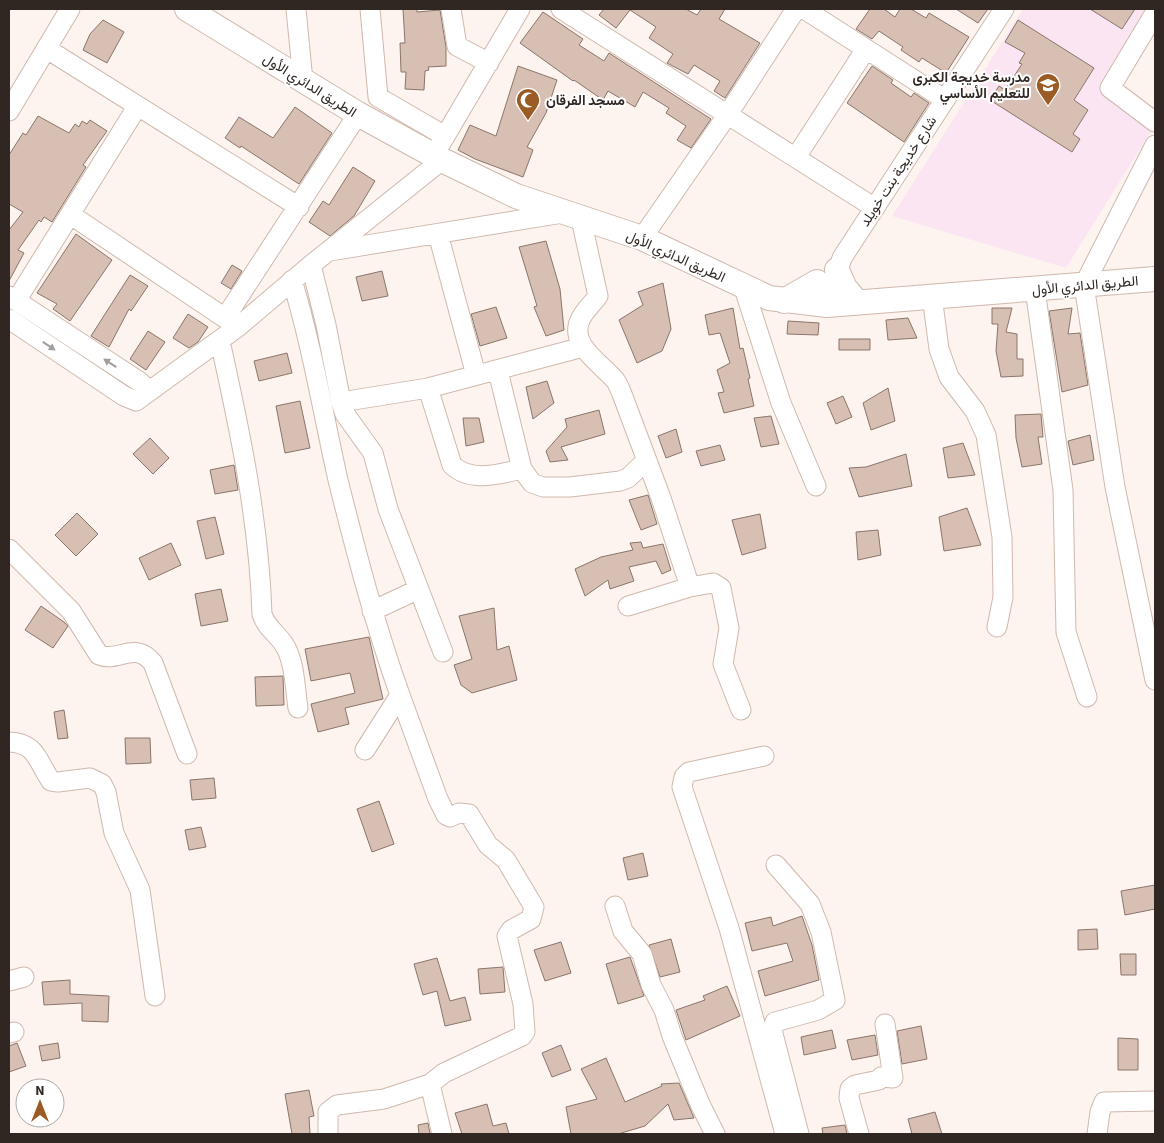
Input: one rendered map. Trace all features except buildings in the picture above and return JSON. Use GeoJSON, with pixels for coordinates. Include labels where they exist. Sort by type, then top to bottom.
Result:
{"type":"FeatureCollection","features":[{"type":"Feature","properties":{"kind":"main road","name":"الطريق الدائري الأول"},"geometry":{"type":"LineString","coordinates":[[187,9],[358,114],[441,150],[516,196],[642,238],[765,296],[784,301],[827,284],[856,301],[1035,290],[1155,279]]}},
{"type":"Feature","properties":{"kind":"main road"},"geometry":{"type":"LineString","coordinates":[[827,284],[845,288],[856,301]]}},
{"type":"Feature","properties":{"kind":"street"},"geometry":{"type":"LineString","coordinates":[[9,111],[68,14],[85,9]]}},
{"type":"Feature","properties":{"kind":"street"},"geometry":{"type":"LineString","coordinates":[[296,9],[303,80]]}},
{"type":"Feature","properties":{"kind":"street"},"geometry":{"type":"LineString","coordinates":[[370,9],[376,93],[378,97],[441,150]]}},
{"type":"Feature","properties":{"kind":"street"},"geometry":{"type":"LineString","coordinates":[[451,9],[457,46],[489,63]]}},
{"type":"Feature","properties":{"kind":"street"},"geometry":{"type":"LineString","coordinates":[[232,322],[311,265],[441,150],[520,9]]}},
{"type":"Feature","properties":{"kind":"street"},"geometry":{"type":"LineString","coordinates":[[561,9],[875,208]]}},
{"type":"Feature","properties":{"kind":"street"},"geometry":{"type":"LineString","coordinates":[[642,238],[728,114],[796,9]]}},
{"type":"Feature","properties":{"kind":"street"},"geometry":{"type":"LineString","coordinates":[[804,9],[944,99]]}},
{"type":"Feature","properties":{"kind":"street","name":"شارع خديجة بنت خويلد"},"geometry":{"type":"LineString","coordinates":[[827,284],[944,99],[1004,9]]}},
{"type":"Feature","properties":{"kind":"street"},"geometry":{"type":"LineString","coordinates":[[1155,13],[1110,88],[1155,122]]}},
{"type":"Feature","properties":{"kind":"street"},"geometry":{"type":"LineString","coordinates":[[47,49],[299,207]]}},
{"type":"Feature","properties":{"kind":"street"},"geometry":{"type":"LineString","coordinates":[[796,158],[866,49]]}},
{"type":"Feature","properties":{"kind":"street"},"geometry":{"type":"LineString","coordinates":[[137,107],[71,215],[12,299],[140,382],[149,391]]}},
{"type":"Feature","properties":{"kind":"street"},"geometry":{"type":"LineString","coordinates":[[9,319],[131,400],[140,399],[220,341],[299,207],[358,114]]}},
{"type":"Feature","properties":{"kind":"street"},"geometry":{"type":"LineString","coordinates":[[1155,145],[1084,285],[1115,487],[1155,680]]}},
{"type":"Feature","properties":{"kind":"street"},"geometry":{"type":"LineString","coordinates":[[71,215],[232,322]]}},
{"type":"Feature","properties":{"kind":"street"},"geometry":{"type":"LineString","coordinates":[[328,251],[572,216],[598,296],[581,318],[577,329],[583,347],[615,380],[622,394],[647,460],[690,587]]}},
{"type":"Feature","properties":{"kind":"street"},"geometry":{"type":"LineString","coordinates":[[438,234],[476,375]]}},
{"type":"Feature","properties":{"kind":"street"},"geometry":{"type":"LineString","coordinates":[[311,265],[345,414],[373,454],[388,509],[443,652]]}},
{"type":"Feature","properties":{"kind":"street"},"geometry":{"type":"LineString","coordinates":[[292,280],[303,314],[338,480],[372,611],[400,695],[446,815],[450,817],[460,813],[469,814],[488,845],[506,860],[534,907],[531,919],[511,930],[507,936],[523,1004],[525,1032],[522,1036],[444,1073],[430,1084],[384,1099],[337,1105],[328,1112],[328,1134]]}},
{"type":"Feature","properties":{"kind":"street"},"geometry":{"type":"LineString","coordinates":[[744,285],[780,403],[816,486]]}},
{"type":"Feature","properties":{"kind":"street"},"geometry":{"type":"LineString","coordinates":[[1035,290],[1063,490],[1066,632],[1087,697]]}},
{"type":"Feature","properties":{"kind":"street"},"geometry":{"type":"LineString","coordinates":[[932,296],[940,349],[949,377],[975,411],[986,435],[1002,537],[1003,597],[997,627]]}},
{"type":"Feature","properties":{"kind":"street"},"geometry":{"type":"LineString","coordinates":[[220,341],[236,411],[257,533],[262,614],[264,622],[282,640],[290,656],[298,708]]}},
{"type":"Feature","properties":{"kind":"street"},"geometry":{"type":"LineString","coordinates":[[342,402],[428,388],[583,347]]}},
{"type":"Feature","properties":{"kind":"street"},"geometry":{"type":"LineString","coordinates":[[498,371],[522,468],[532,483],[542,487],[620,481],[628,478],[647,460]]}},
{"type":"Feature","properties":{"kind":"street"},"geometry":{"type":"LineString","coordinates":[[428,388],[452,465],[456,469],[477,476],[492,476],[522,468]]}},
{"type":"Feature","properties":{"kind":"street"},"geometry":{"type":"LineString","coordinates":[[9,549],[71,611],[99,654],[108,656],[137,652],[148,657],[153,663],[187,754]]}},
{"type":"Feature","properties":{"kind":"street"},"geometry":{"type":"LineString","coordinates":[[628,606],[690,587],[713,583],[721,588],[729,628],[723,664],[741,710]]}},
{"type":"Feature","properties":{"kind":"street"},"geometry":{"type":"LineString","coordinates":[[372,611],[419,589]]}},
{"type":"Feature","properties":{"kind":"street"},"geometry":{"type":"LineString","coordinates":[[366,750],[400,695]]}},
{"type":"Feature","properties":{"kind":"street"},"geometry":{"type":"LineString","coordinates":[[9,742],[28,746],[34,750],[51,781],[58,782],[90,778],[102,784],[106,792],[114,833],[140,890],[155,996]]}},
{"type":"Feature","properties":{"kind":"street"},"geometry":{"type":"LineString","coordinates":[[764,756],[689,772],[684,778],[682,787],[729,928],[785,1134]]}},
{"type":"Feature","properties":{"kind":"street"},"geometry":{"type":"LineString","coordinates":[[776,865],[810,904],[821,932],[835,1000],[818,1010],[776,1022],[772,1030],[799,1134]]}},
{"type":"Feature","properties":{"kind":"street"},"geometry":{"type":"LineString","coordinates":[[615,906],[623,931],[642,954],[651,985],[664,1010],[672,1036],[700,1104],[715,1134]]}},
{"type":"Feature","properties":{"kind":"street"},"geometry":{"type":"LineString","coordinates":[[859,1134],[849,1098],[850,1088],[855,1085],[879,1080],[882,1077],[893,1078],[885,1024]]}},
{"type":"Feature","properties":{"kind":"street"},"geometry":{"type":"LineString","coordinates":[[430,1084],[442,1134]]}},
{"type":"Feature","properties":{"kind":"street"},"geometry":{"type":"LineString","coordinates":[[1097,1134],[1100,1112],[1104,1102],[1155,1101]]}},
{"type":"Feature","properties":{"kind":"shaded area"},"geometry":{"type":"Polygon","coordinates":[[[1023,9],[1152,9],[1105,89],[1155,125],[1066,268],[892,216],[1023,9]]]}},
{"type":"Feature","properties":{"kind":"place","name":"مدرسة خديجة الكبرى للتعليم الأساسي"},"geometry":{"type":"Point","coordinates":[1048,106]}},
{"type":"Feature","properties":{"kind":"place","name":"مسجد الفرقان"},"geometry":{"type":"Point","coordinates":[528,121]}}]}
